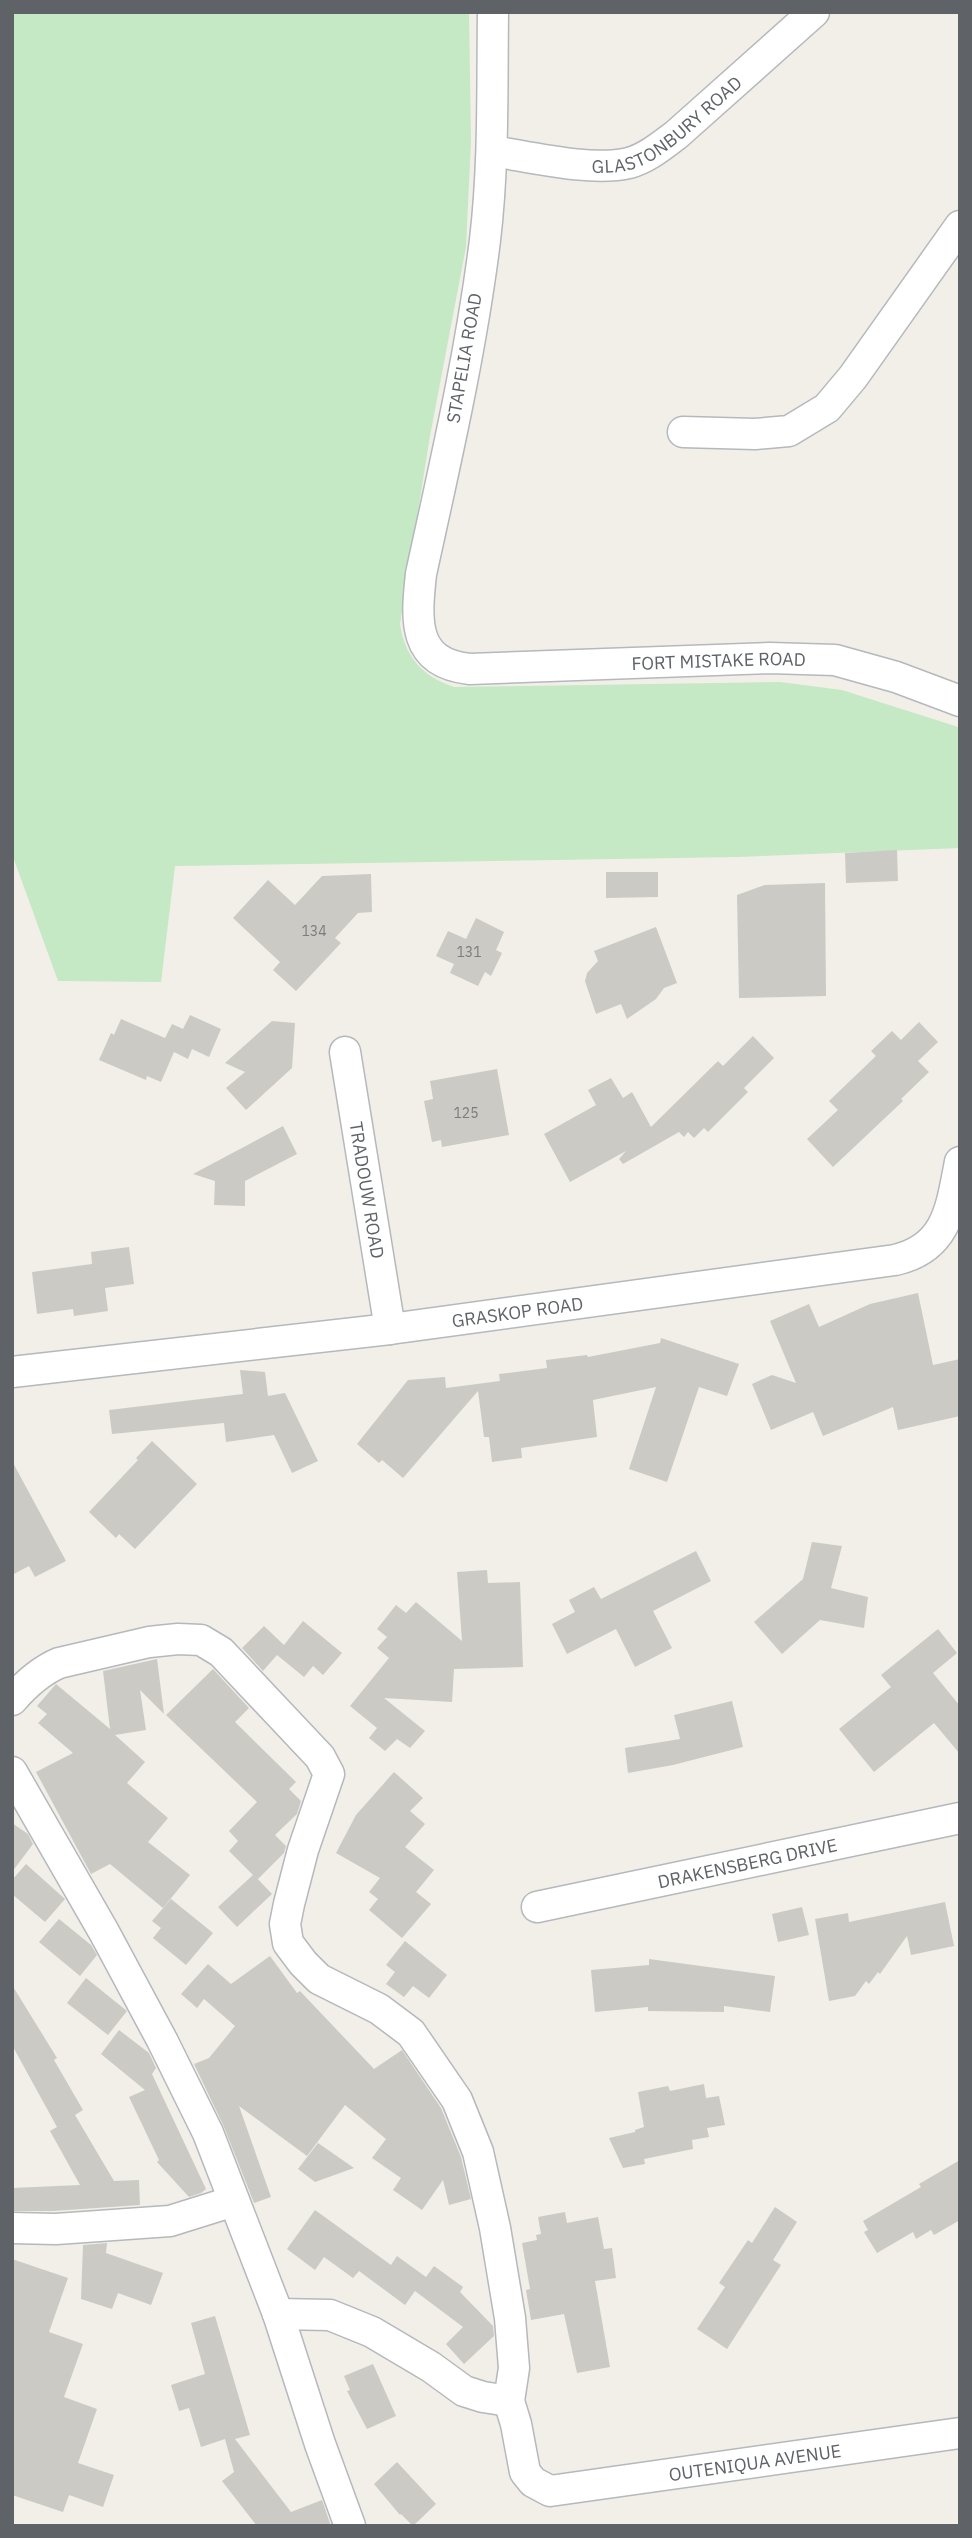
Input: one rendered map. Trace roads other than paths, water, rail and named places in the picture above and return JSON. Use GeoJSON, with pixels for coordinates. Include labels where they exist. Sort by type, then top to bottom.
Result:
{"type":"FeatureCollection","features":[{"type":"Feature","properties":{"kind":"street","name":"STAPELIA ROAD"},"geometry":{"type":"LineString","coordinates":[[470,669],[451,667],[437,659],[425,645],[418,630],[417,608],[421,574],[468,343],[485,240],[492,151],[493,12]]}},
{"type":"Feature","properties":{"kind":"street","name":"GLASTONBURY ROAD"},"geometry":{"type":"LineString","coordinates":[[492,151],[601,167],[630,163],[655,151],[676,135],[814,12]]}},
{"type":"Feature","properties":{"kind":"street"},"geometry":{"type":"LineString","coordinates":[[683,432],[755,434],[789,431],[827,408],[853,377],[960,226]]}},
{"type":"Feature","properties":{"kind":"street","name":"FORT MISTAKE ROAD"},"geometry":{"type":"LineString","coordinates":[[470,669],[770,658],[835,660],[896,677],[960,701]]}},
{"type":"Feature","properties":{"kind":"street","name":"TRADOUW ROAD"},"geometry":{"type":"LineString","coordinates":[[345,1052],[390,1329]]}},
{"type":"Feature","properties":{"kind":"street","name":"GRASKOP ROAD"},"geometry":{"type":"LineString","coordinates":[[12,1372],[390,1329],[906,1258],[936,1238],[947,1220],[960,1162]]}},
{"type":"Feature","properties":{"kind":"street"},"geometry":{"type":"LineString","coordinates":[[12,1700],[26,1684],[60,1663],[149,1642],[201,1640],[221,1652],[320,1757],[329,1774],[303,1850],[289,1904],[285,1924],[288,1943],[319,1979],[379,2009],[411,2033],[457,2100],[478,2152],[495,2228],[512,2343],[514,2368],[509,2400],[483,2397],[464,2391],[431,2367],[372,2332],[330,2315],[278,2314]]}},
{"type":"Feature","properties":{"kind":"street"},"geometry":{"type":"LineString","coordinates":[[12,1772],[162,2040],[208,2133],[278,2314],[350,2526]]}},
{"type":"Feature","properties":{"kind":"street","name":"DRAKENSBERG DRIVE"},"geometry":{"type":"LineString","coordinates":[[537,1907],[960,1818]]}},
{"type":"Feature","properties":{"kind":"street"},"geometry":{"type":"LineString","coordinates":[[12,2228],[56,2229],[170,2221],[234,2201]]}},
{"type":"Feature","properties":{"kind":"street","name":"OUTENIQUA AVENUE"},"geometry":{"type":"LineString","coordinates":[[509,2400],[525,2472],[533,2482],[551,2491],[960,2433]]}}]}
